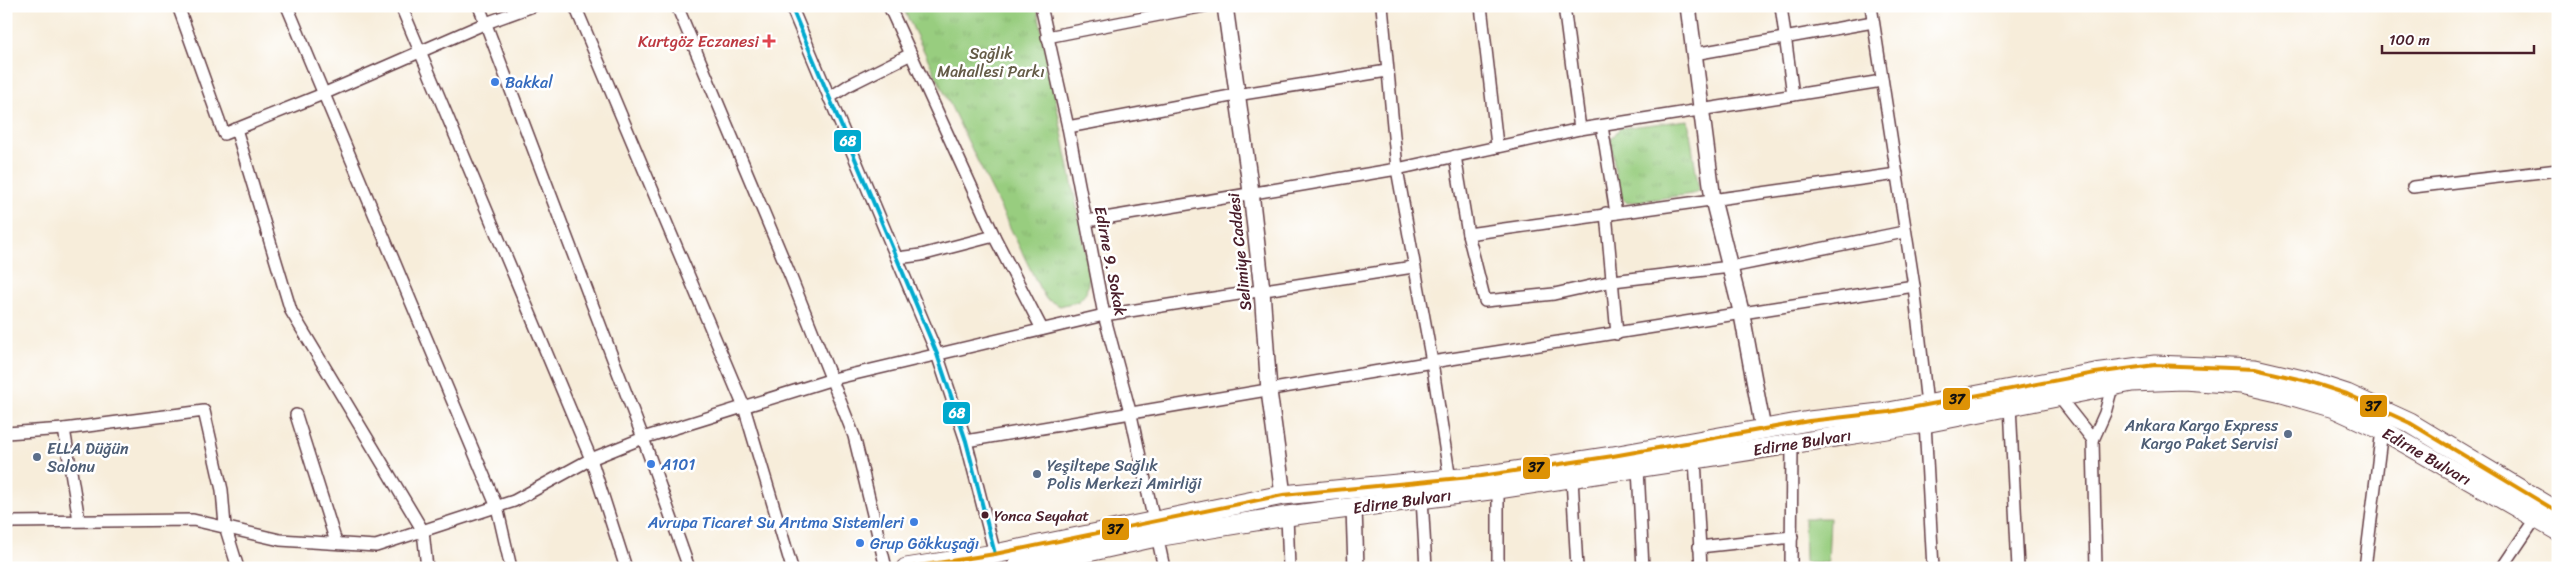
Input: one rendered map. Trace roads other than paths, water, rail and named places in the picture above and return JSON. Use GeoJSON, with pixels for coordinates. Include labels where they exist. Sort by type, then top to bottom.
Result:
{"type":"FeatureCollection","features":[{"type":"Feature","properties":{"kind":"highway","name":"Edirne Bulvarı"},"geometry":{"type":"LineString","coordinates":[[906,568],[1154,529],[1354,508],[1695,460],[1792,444],[2095,373],[2155,365],[2255,369],[2307,381],[2380,408],[2410,423],[2558,512]]}},
{"type":"Feature","properties":{"kind":"highway","name":"Edirne Bulvarı"},"geometry":{"type":"LineString","coordinates":[[1016,568],[1283,495],[1450,480],[1613,456],[1763,429],[2010,405],[2132,382],[2183,380],[2241,384],[2282,393],[2334,408],[2382,430],[2558,532]]}},
{"type":"Feature","properties":{"kind":"street"},"geometry":{"type":"LineString","coordinates":[[178,6],[224,134],[323,94],[420,50],[533,6]]}},
{"type":"Feature","properties":{"kind":"street"},"geometry":{"type":"LineString","coordinates":[[288,6],[323,94],[497,507],[511,568]]}},
{"type":"Feature","properties":{"kind":"street"},"geometry":{"type":"LineString","coordinates":[[401,6],[591,459],[626,568]]}},
{"type":"Feature","properties":{"kind":"street"},"geometry":{"type":"LineString","coordinates":[[479,6],[643,438],[689,568]]}},
{"type":"Feature","properties":{"kind":"street"},"geometry":{"type":"LineString","coordinates":[[575,6],[744,407],[792,568]]}},
{"type":"Feature","properties":{"kind":"street"},"geometry":{"type":"LineString","coordinates":[[676,6],[833,379],[854,436],[886,568]]}},
{"type":"Feature","properties":{"kind":"street"},"geometry":{"type":"LineString","coordinates":[[790,6],[937,354],[966,441],[995,554]]}},
{"type":"Feature","properties":{"kind":"street"},"geometry":{"type":"LineString","coordinates":[[889,6],[994,236],[1042,329]]}},
{"type":"Feature","properties":{"kind":"street","name":"Edirne 9. Sokak"},"geometry":{"type":"LineString","coordinates":[[1041,6],[1087,221],[1104,315],[1131,415],[1154,529],[1163,555],[1164,568]]}},
{"type":"Feature","properties":{"kind":"street"},"geometry":{"type":"LineString","coordinates":[[1047,36],[1206,6]]}},
{"type":"Feature","properties":{"kind":"street","name":"Selimiye Caddesi"},"geometry":{"type":"LineString","coordinates":[[1225,6],[1236,96],[1251,192],[1262,290],[1269,391],[1283,495]]}},
{"type":"Feature","properties":{"kind":"street"},"geometry":{"type":"LineString","coordinates":[[1382,6],[1397,169],[1432,362],[1450,480]]}},
{"type":"Feature","properties":{"kind":"street"},"geometry":{"type":"LineString","coordinates":[[1481,6],[1497,145]]}},
{"type":"Feature","properties":{"kind":"street"},"geometry":{"type":"LineString","coordinates":[[1564,6],[1580,128]]}},
{"type":"Feature","properties":{"kind":"street"},"geometry":{"type":"LineString","coordinates":[[1688,6],[1714,200],[1742,315],[1763,429]]}},
{"type":"Feature","properties":{"kind":"street"},"geometry":{"type":"LineString","coordinates":[[1781,6],[1793,95]]}},
{"type":"Feature","properties":{"kind":"street"},"geometry":{"type":"LineString","coordinates":[[1871,6],[1904,232],[1914,286],[1926,414],[1933,568]]}},
{"type":"Feature","properties":{"kind":"street"},"geometry":{"type":"LineString","coordinates":[[1694,54],[1873,22]]}},
{"type":"Feature","properties":{"kind":"street"},"geometry":{"type":"LineString","coordinates":[[829,98],[849,85],[911,54]]}},
{"type":"Feature","properties":{"kind":"street"},"geometry":{"type":"LineString","coordinates":[[1068,128],[1236,96],[1387,71]]}},
{"type":"Feature","properties":{"kind":"street"},"geometry":{"type":"LineString","coordinates":[[1087,221],[1397,169],[1497,145],[1580,128],[1882,81]]}},
{"type":"Feature","properties":{"kind":"street"},"geometry":{"type":"LineString","coordinates":[[1602,126],[1611,213],[1617,334]]}},
{"type":"Feature","properties":{"kind":"street"},"geometry":{"type":"LineString","coordinates":[[236,129],[291,311],[423,531],[427,568]]}},
{"type":"Feature","properties":{"kind":"street"},"geometry":{"type":"LineString","coordinates":[[1455,156],[1468,234],[1486,301],[1554,294],[1613,281],[1730,267],[1904,232]]}},
{"type":"Feature","properties":{"kind":"street"},"geometry":{"type":"LineString","coordinates":[[2413,187],[2558,170]]}},
{"type":"Feature","properties":{"kind":"street"},"geometry":{"type":"LineString","coordinates":[[1468,234],[1897,174]]}},
{"type":"Feature","properties":{"kind":"street"},"geometry":{"type":"LineString","coordinates":[[897,258],[922,255],[994,236]]}},
{"type":"Feature","properties":{"kind":"street"},"geometry":{"type":"LineString","coordinates":[[6,526],[11,522],[193,520],[280,540],[376,546],[514,501],[591,459],[643,438],[833,379],[1104,315],[1414,267]]}},
{"type":"Feature","properties":{"kind":"street"},"geometry":{"type":"LineString","coordinates":[[966,441],[1131,415],[1432,362],[1742,315],[1914,286]]}},
{"type":"Feature","properties":{"kind":"street"},"geometry":{"type":"LineString","coordinates":[[2096,568],[2093,440],[2106,413],[2112,387]]}},
{"type":"Feature","properties":{"kind":"street"},"geometry":{"type":"LineString","coordinates":[[2059,397],[2093,440]]}},
{"type":"Feature","properties":{"kind":"street"},"geometry":{"type":"LineString","coordinates":[[2010,405],[2018,568]]}},
{"type":"Feature","properties":{"kind":"street"},"geometry":{"type":"LineString","coordinates":[[6,433],[64,429],[204,411],[222,490],[225,526],[238,568]]}},
{"type":"Feature","properties":{"kind":"street"},"geometry":{"type":"LineString","coordinates":[[296,414],[336,542]]}},
{"type":"Feature","properties":{"kind":"street"},"geometry":{"type":"LineString","coordinates":[[64,429],[79,520]]}},
{"type":"Feature","properties":{"kind":"street"},"geometry":{"type":"LineString","coordinates":[[2365,568],[2382,430]]}},
{"type":"Feature","properties":{"kind":"street"},"geometry":{"type":"LineString","coordinates":[[1792,444],[1792,568]]}},
{"type":"Feature","properties":{"kind":"street"},"geometry":{"type":"LineString","coordinates":[[1695,460],[1701,568]]}},
{"type":"Feature","properties":{"kind":"street"},"geometry":{"type":"LineString","coordinates":[[1638,468],[1643,568]]}},
{"type":"Feature","properties":{"kind":"street"},"geometry":{"type":"LineString","coordinates":[[1572,478],[1577,568]]}},
{"type":"Feature","properties":{"kind":"street"},"geometry":{"type":"LineString","coordinates":[[1498,489],[1498,568]]}},
{"type":"Feature","properties":{"kind":"street"},"geometry":{"type":"LineString","coordinates":[[1422,498],[1426,568]]}},
{"type":"Feature","properties":{"kind":"street"},"geometry":{"type":"LineString","coordinates":[[1354,508],[1356,568]]}},
{"type":"Feature","properties":{"kind":"street"},"geometry":{"type":"LineString","coordinates":[[1286,516],[1290,568]]}},
{"type":"Feature","properties":{"kind":"street"},"geometry":{"type":"LineString","coordinates":[[2502,568],[2535,519]]}},
{"type":"Feature","properties":{"kind":"street"},"geometry":{"type":"LineString","coordinates":[[1699,547],[1792,537]]}},
{"type":"Feature","properties":{"kind":"place","name":"Kurtgöz Eczanesi"},"geometry":{"type":"Point","coordinates":[769,41]}},
{"type":"Feature","properties":{"kind":"place","name":"Bakkal"},"geometry":{"type":"Point","coordinates":[495,82]}},
{"type":"Feature","properties":{"kind":"place","name":"Ankara Kargo Express Kargo Paket Servisi"},"geometry":{"type":"Point","coordinates":[2288,434]}},
{"type":"Feature","properties":{"kind":"place","name":"ELLA Düğün Salonu"},"geometry":{"type":"Point","coordinates":[37,457]}},
{"type":"Feature","properties":{"kind":"place","name":"A101"},"geometry":{"type":"Point","coordinates":[651,464]}},
{"type":"Feature","properties":{"kind":"place","name":"Yeşiltepe Sağlık Polis Merkezi Amirliği"},"geometry":{"type":"Point","coordinates":[1037,474]}},
{"type":"Feature","properties":{"kind":"place","name":"Yonca Seyahat"},"geometry":{"type":"Point","coordinates":[985,515]}},
{"type":"Feature","properties":{"kind":"place","name":"Avrupa Ticaret Su Arıtma Sistemleri"},"geometry":{"type":"Point","coordinates":[914,522]}},
{"type":"Feature","properties":{"kind":"place","name":"Grup Gökkuşağı"},"geometry":{"type":"Point","coordinates":[860,543]}},
{"type":"Feature","properties":{"kind":"park label","name":"Sağlık Mahallesi Parkı"},"geometry":{"type":"Point","coordinates":[991,62]}}]}
